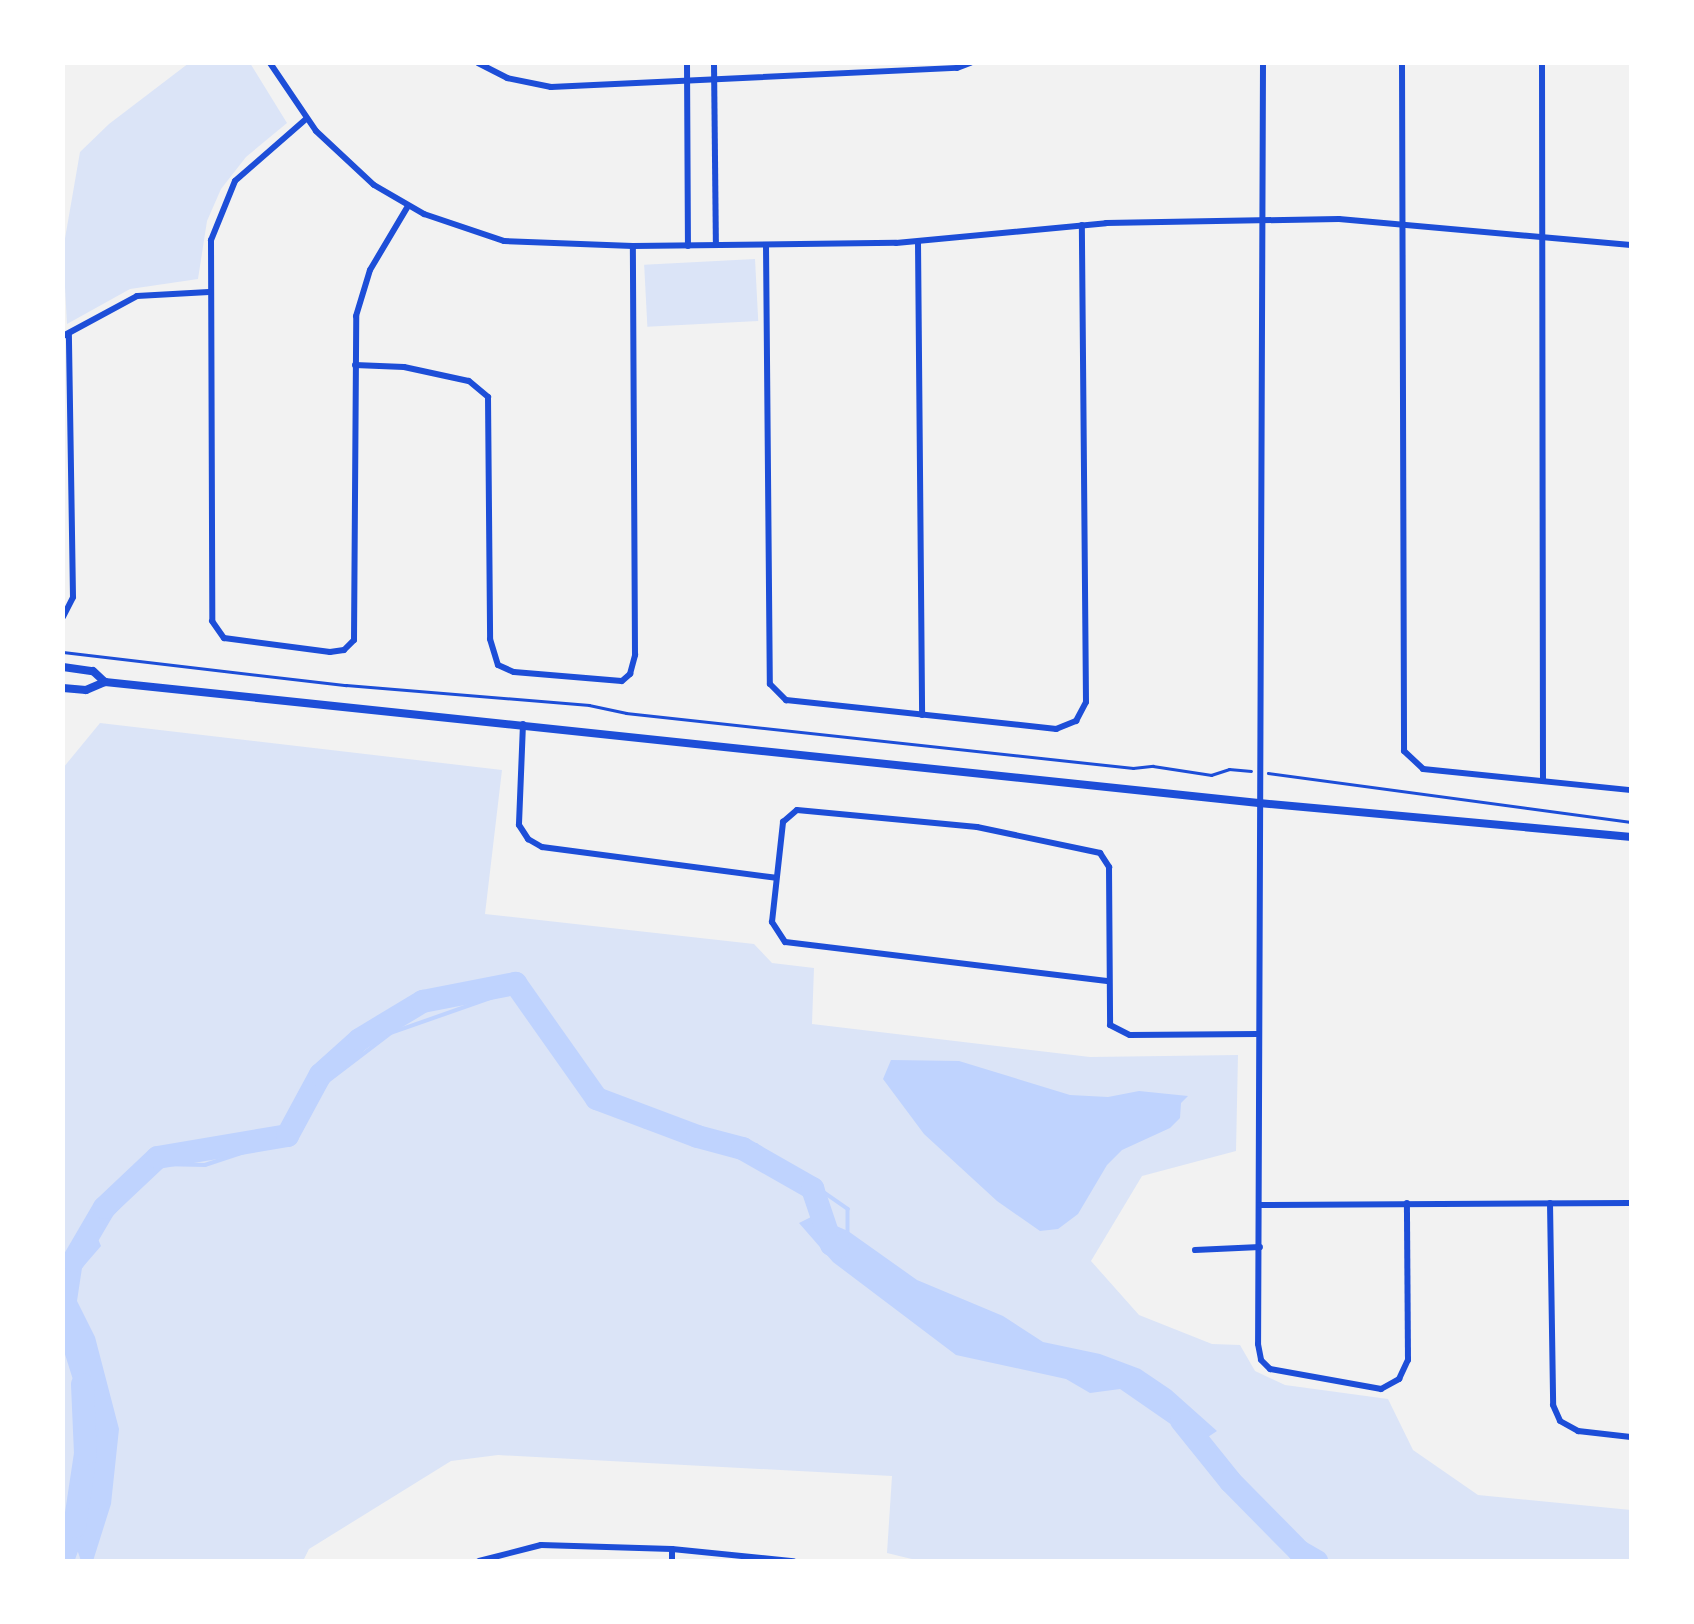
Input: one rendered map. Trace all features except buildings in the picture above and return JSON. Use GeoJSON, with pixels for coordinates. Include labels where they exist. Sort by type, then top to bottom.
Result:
{"type":"FeatureCollection","features":[{"type":"Feature","properties":{"kind":"main road"},"geometry":{"type":"LineString","coordinates":[[63,667],[93,671],[105,682]]}},
{"type":"Feature","properties":{"kind":"main road"},"geometry":{"type":"LineString","coordinates":[[63,688],[86,690],[105,682],[1259,803],[1631,837]]}},
{"type":"Feature","properties":{"kind":"street"},"geometry":{"type":"LineString","coordinates":[[270,63],[306,119],[352,168],[408,206],[504,241],[633,246],[918,242],[1082,225],[1262,220],[1401,223],[1631,245]]}},
{"type":"Feature","properties":{"kind":"street"},"geometry":{"type":"LineString","coordinates":[[478,63],[507,78],[551,87],[687,78],[957,68],[970,63]]}},
{"type":"Feature","properties":{"kind":"street"},"geometry":{"type":"LineString","coordinates":[[687,63],[688,246]]}},
{"type":"Feature","properties":{"kind":"street"},"geometry":{"type":"LineString","coordinates":[[714,63],[716,246]]}},
{"type":"Feature","properties":{"kind":"street"},"geometry":{"type":"LineString","coordinates":[[1263,63],[1257,1034],[1261,1360],[1270,1369],[1381,1389],[1399,1379],[1408,1360],[1407,1203]]}},
{"type":"Feature","properties":{"kind":"street"},"geometry":{"type":"LineString","coordinates":[[1402,63],[1403,746],[1411,762],[1423,769],[1631,790]]}},
{"type":"Feature","properties":{"kind":"street"},"geometry":{"type":"LineString","coordinates":[[1542,63],[1544,781]]}},
{"type":"Feature","properties":{"kind":"street"},"geometry":{"type":"LineString","coordinates":[[306,119],[254,160],[228,192],[211,240],[209,292],[212,621],[223,638],[331,652],[344,650],[354,640],[356,316],[362,290],[408,206]]}},
{"type":"Feature","properties":{"kind":"street"},"geometry":{"type":"LineString","coordinates":[[766,245],[768,678],[786,700],[1056,729],[1067,727],[1083,713],[1082,225]]}},
{"type":"Feature","properties":{"kind":"street"},"geometry":{"type":"LineString","coordinates":[[918,242],[922,715]]}},
{"type":"Feature","properties":{"kind":"street"},"geometry":{"type":"LineString","coordinates":[[355,365],[404,367],[469,381],[488,397],[490,639],[498,665],[514,672],[622,681],[630,674],[635,655],[633,246]]}},
{"type":"Feature","properties":{"kind":"street"},"geometry":{"type":"LineString","coordinates":[[63,617],[73,597],[72,479],[66,336],[137,296],[209,292]]}},
{"type":"Feature","properties":{"kind":"street"},"geometry":{"type":"LineString","coordinates":[[63,478],[72,479]]}},
{"type":"Feature","properties":{"kind":"street"},"geometry":{"type":"LineString","coordinates":[[523,724],[519,825],[528,839],[542,847],[776,878]]}},
{"type":"Feature","properties":{"kind":"street"},"geometry":{"type":"LineString","coordinates":[[1107,981],[792,946],[779,937],[772,922],[783,822],[797,810],[977,827],[1088,848],[1100,853],[1109,867],[1107,981],[1106,1018],[1122,1034],[1257,1034]]}},
{"type":"Feature","properties":{"kind":"street"},"geometry":{"type":"LineString","coordinates":[[1550,1203],[1553,1405],[1560,1421],[1578,1431],[1631,1437]]}},
{"type":"Feature","properties":{"kind":"street"},"geometry":{"type":"LineString","coordinates":[[1260,1205],[1631,1203]]}},
{"type":"Feature","properties":{"kind":"street"},"geometry":{"type":"LineString","coordinates":[[1195,1250],[1260,1247]]}},
{"type":"Feature","properties":{"kind":"street"},"geometry":{"type":"LineString","coordinates":[[479,1561],[541,1545],[672,1549],[793,1561]]}},
{"type":"Feature","properties":{"kind":"street"},"geometry":{"type":"LineString","coordinates":[[671,1561],[672,1549]]}},
{"type":"Feature","properties":{"kind":"path"},"geometry":{"type":"LineString","coordinates":[[63,652],[346,685],[589,705],[626,713],[1133,768],[1153,766],[1211,775],[1231,769]]}},
{"type":"Feature","properties":{"kind":"path"},"geometry":{"type":"LineString","coordinates":[[1288,775],[1308,781],[1631,822]]}},
{"type":"Feature","properties":{"kind":"shaded area"},"geometry":{"type":"Polygon","coordinates":[[[189,63],[250,63],[287,123],[246,157],[221,189],[207,221],[198,279],[130,289],[67,324],[63,250],[80,152],[109,124],[189,63]]]}},
{"type":"Feature","properties":{"kind":"shaded area"},"geometry":{"type":"Polygon","coordinates":[[[755,259],[758,321],[647,327],[644,265],[755,259]]]}},
{"type":"Feature","properties":{"kind":"shaded area"},"geometry":{"type":"Polygon","coordinates":[[[100,723],[502,770],[485,914],[754,944],[772,963],[814,968],[812,1024],[1090,1057],[1238,1055],[1236,1151],[1142,1176],[1091,1261],[1139,1315],[1212,1344],[1240,1345],[1255,1371],[1285,1385],[1388,1399],[1413,1450],[1478,1495],[1631,1510],[1631,1561],[920,1561],[887,1553],[892,1476],[498,1455],[451,1461],[309,1549],[303,1561],[63,1561],[63,768],[100,723]]]}},
{"type":"Feature","properties":{"kind":"water"},"geometry":{"type":"Polygon","coordinates":[[[891,1060],[959,1061],[1070,1095],[1108,1097],[1139,1091],[1188,1096],[1181,1103],[1180,1118],[1170,1128],[1122,1150],[1107,1165],[1078,1214],[1058,1229],[1040,1231],[997,1201],[924,1134],[883,1079],[891,1060]]]}},
{"type":"Feature","properties":{"kind":"water"},"geometry":{"type":"Polygon","coordinates":[[[813,1216],[848,1231],[917,1280],[1003,1316],[1043,1342],[1100,1354],[1140,1369],[1171,1390],[1217,1431],[1190,1449],[1172,1425],[1120,1389],[1090,1393],[1066,1379],[956,1355],[833,1262],[799,1223],[813,1216]]]}},
{"type":"Feature","properties":{"kind":"water"},"geometry":{"type":"Polygon","coordinates":[[[95,1232],[101,1246],[82,1268],[77,1301],[95,1337],[119,1429],[111,1504],[93,1561],[81,1561],[75,1543],[90,1495],[92,1440],[63,1348],[63,1262],[83,1235],[95,1232]]]}},
{"type":"Feature","properties":{"kind":"waterway"},"geometry":{"type":"LineString","coordinates":[[73,1260],[104,1207],[157,1157],[287,1135],[320,1074],[359,1039],[422,1001],[515,983],[596,1098],[697,1136],[742,1148],[812,1188],[831,1244],[837,1247]]}},
{"type":"Feature","properties":{"kind":"waterway"},"geometry":{"type":"LineString","coordinates":[[95,1232],[159,1164],[205,1165],[254,1149],[298,1125],[328,1081],[391,1033],[510,991],[529,999],[551,1022],[575,1068],[609,1105],[644,1126],[701,1141],[756,1145],[848,1209],[848,1231]]}},
{"type":"Feature","properties":{"kind":"waterway"},"geometry":{"type":"LineString","coordinates":[[63,1557],[74,1526],[85,1453],[82,1384]]}},
{"type":"Feature","properties":{"kind":"waterway"},"geometry":{"type":"LineString","coordinates":[[1181,1420],[1230,1481],[1299,1551],[1316,1561]]}}]}
